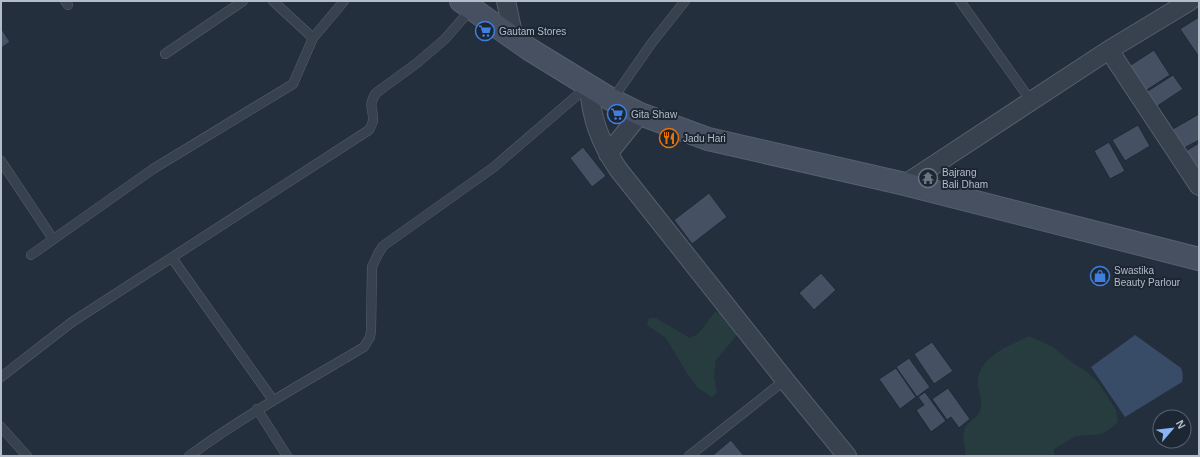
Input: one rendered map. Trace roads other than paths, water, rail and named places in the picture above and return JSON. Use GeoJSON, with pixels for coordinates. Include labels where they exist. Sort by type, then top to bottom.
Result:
{"type":"FeatureCollection","features":[{"type":"Feature","properties":{"kind":"main road"},"geometry":{"type":"LineString","coordinates":[[467,5],[529,49],[612,100],[640,114],[708,139],[905,184],[1199,260]]}},
{"type":"Feature","properties":{"kind":"street"},"geometry":{"type":"LineString","coordinates":[[506,1],[514,38]]}},
{"type":"Feature","properties":{"kind":"street"},"geometry":{"type":"LineString","coordinates":[[905,184],[1109,50],[1190,1]]}},
{"type":"Feature","properties":{"kind":"street"},"geometry":{"type":"LineString","coordinates":[[1109,50],[1199,186]]}},
{"type":"Feature","properties":{"kind":"street"},"geometry":{"type":"LineString","coordinates":[[589,86],[590,101],[597,131],[608,154],[618,169],[847,456]]}},
{"type":"Feature","properties":{"kind":"street"},"geometry":{"type":"LineString","coordinates":[[608,154],[640,114]]}},
{"type":"Feature","properties":{"kind":"lane"},"geometry":{"type":"LineString","coordinates":[[165,54],[243,1]]}},
{"type":"Feature","properties":{"kind":"lane"},"geometry":{"type":"LineString","coordinates":[[273,1],[313,38]]}},
{"type":"Feature","properties":{"kind":"lane"},"geometry":{"type":"LineString","coordinates":[[31,255],[153,169],[293,84],[313,38],[344,1]]}},
{"type":"Feature","properties":{"kind":"lane"},"geometry":{"type":"LineString","coordinates":[[612,100],[685,1]]}},
{"type":"Feature","properties":{"kind":"lane"},"geometry":{"type":"LineString","coordinates":[[960,1],[1031,101]]}},
{"type":"Feature","properties":{"kind":"lane"},"geometry":{"type":"LineString","coordinates":[[1,377],[72,322],[369,130],[373,123],[371,107],[372,100],[376,94],[417,63],[445,39],[467,5]]}},
{"type":"Feature","properties":{"kind":"lane"},"geometry":{"type":"LineString","coordinates":[[189,456],[257,409],[364,346],[370,337],[371,331],[372,267],[383,246],[494,167],[589,86]]}},
{"type":"Feature","properties":{"kind":"lane"},"geometry":{"type":"LineString","coordinates":[[1,161],[53,239]]}},
{"type":"Feature","properties":{"kind":"lane"},"geometry":{"type":"LineString","coordinates":[[172,258],[273,400]]}},
{"type":"Feature","properties":{"kind":"lane"},"geometry":{"type":"LineString","coordinates":[[689,456],[785,380]]}},
{"type":"Feature","properties":{"kind":"lane"},"geometry":{"type":"LineString","coordinates":[[257,409],[287,456]]}},
{"type":"Feature","properties":{"kind":"lane"},"geometry":{"type":"LineString","coordinates":[[1,427],[27,456]]}},
{"type":"Feature","properties":{"kind":"water"},"geometry":{"type":"Polygon","coordinates":[[[1135,335],[1181,368],[1182,382],[1125,417],[1091,367],[1135,335]]]}},
{"type":"Feature","properties":{"kind":"place","name":"Gautam Stores"},"geometry":{"type":"Point","coordinates":[485,31]}},
{"type":"Feature","properties":{"kind":"place","name":"Gita Shaw"},"geometry":{"type":"Point","coordinates":[617,114]}},
{"type":"Feature","properties":{"kind":"place","name":"Jadu Hari"},"geometry":{"type":"Point","coordinates":[669,138]}},
{"type":"Feature","properties":{"kind":"place","name":"Bajrang Bali Dham"},"geometry":{"type":"Point","coordinates":[928,178]}},
{"type":"Feature","properties":{"kind":"place","name":"Swastika Beauty Parlour"},"geometry":{"type":"Point","coordinates":[1100,276]}}]}
